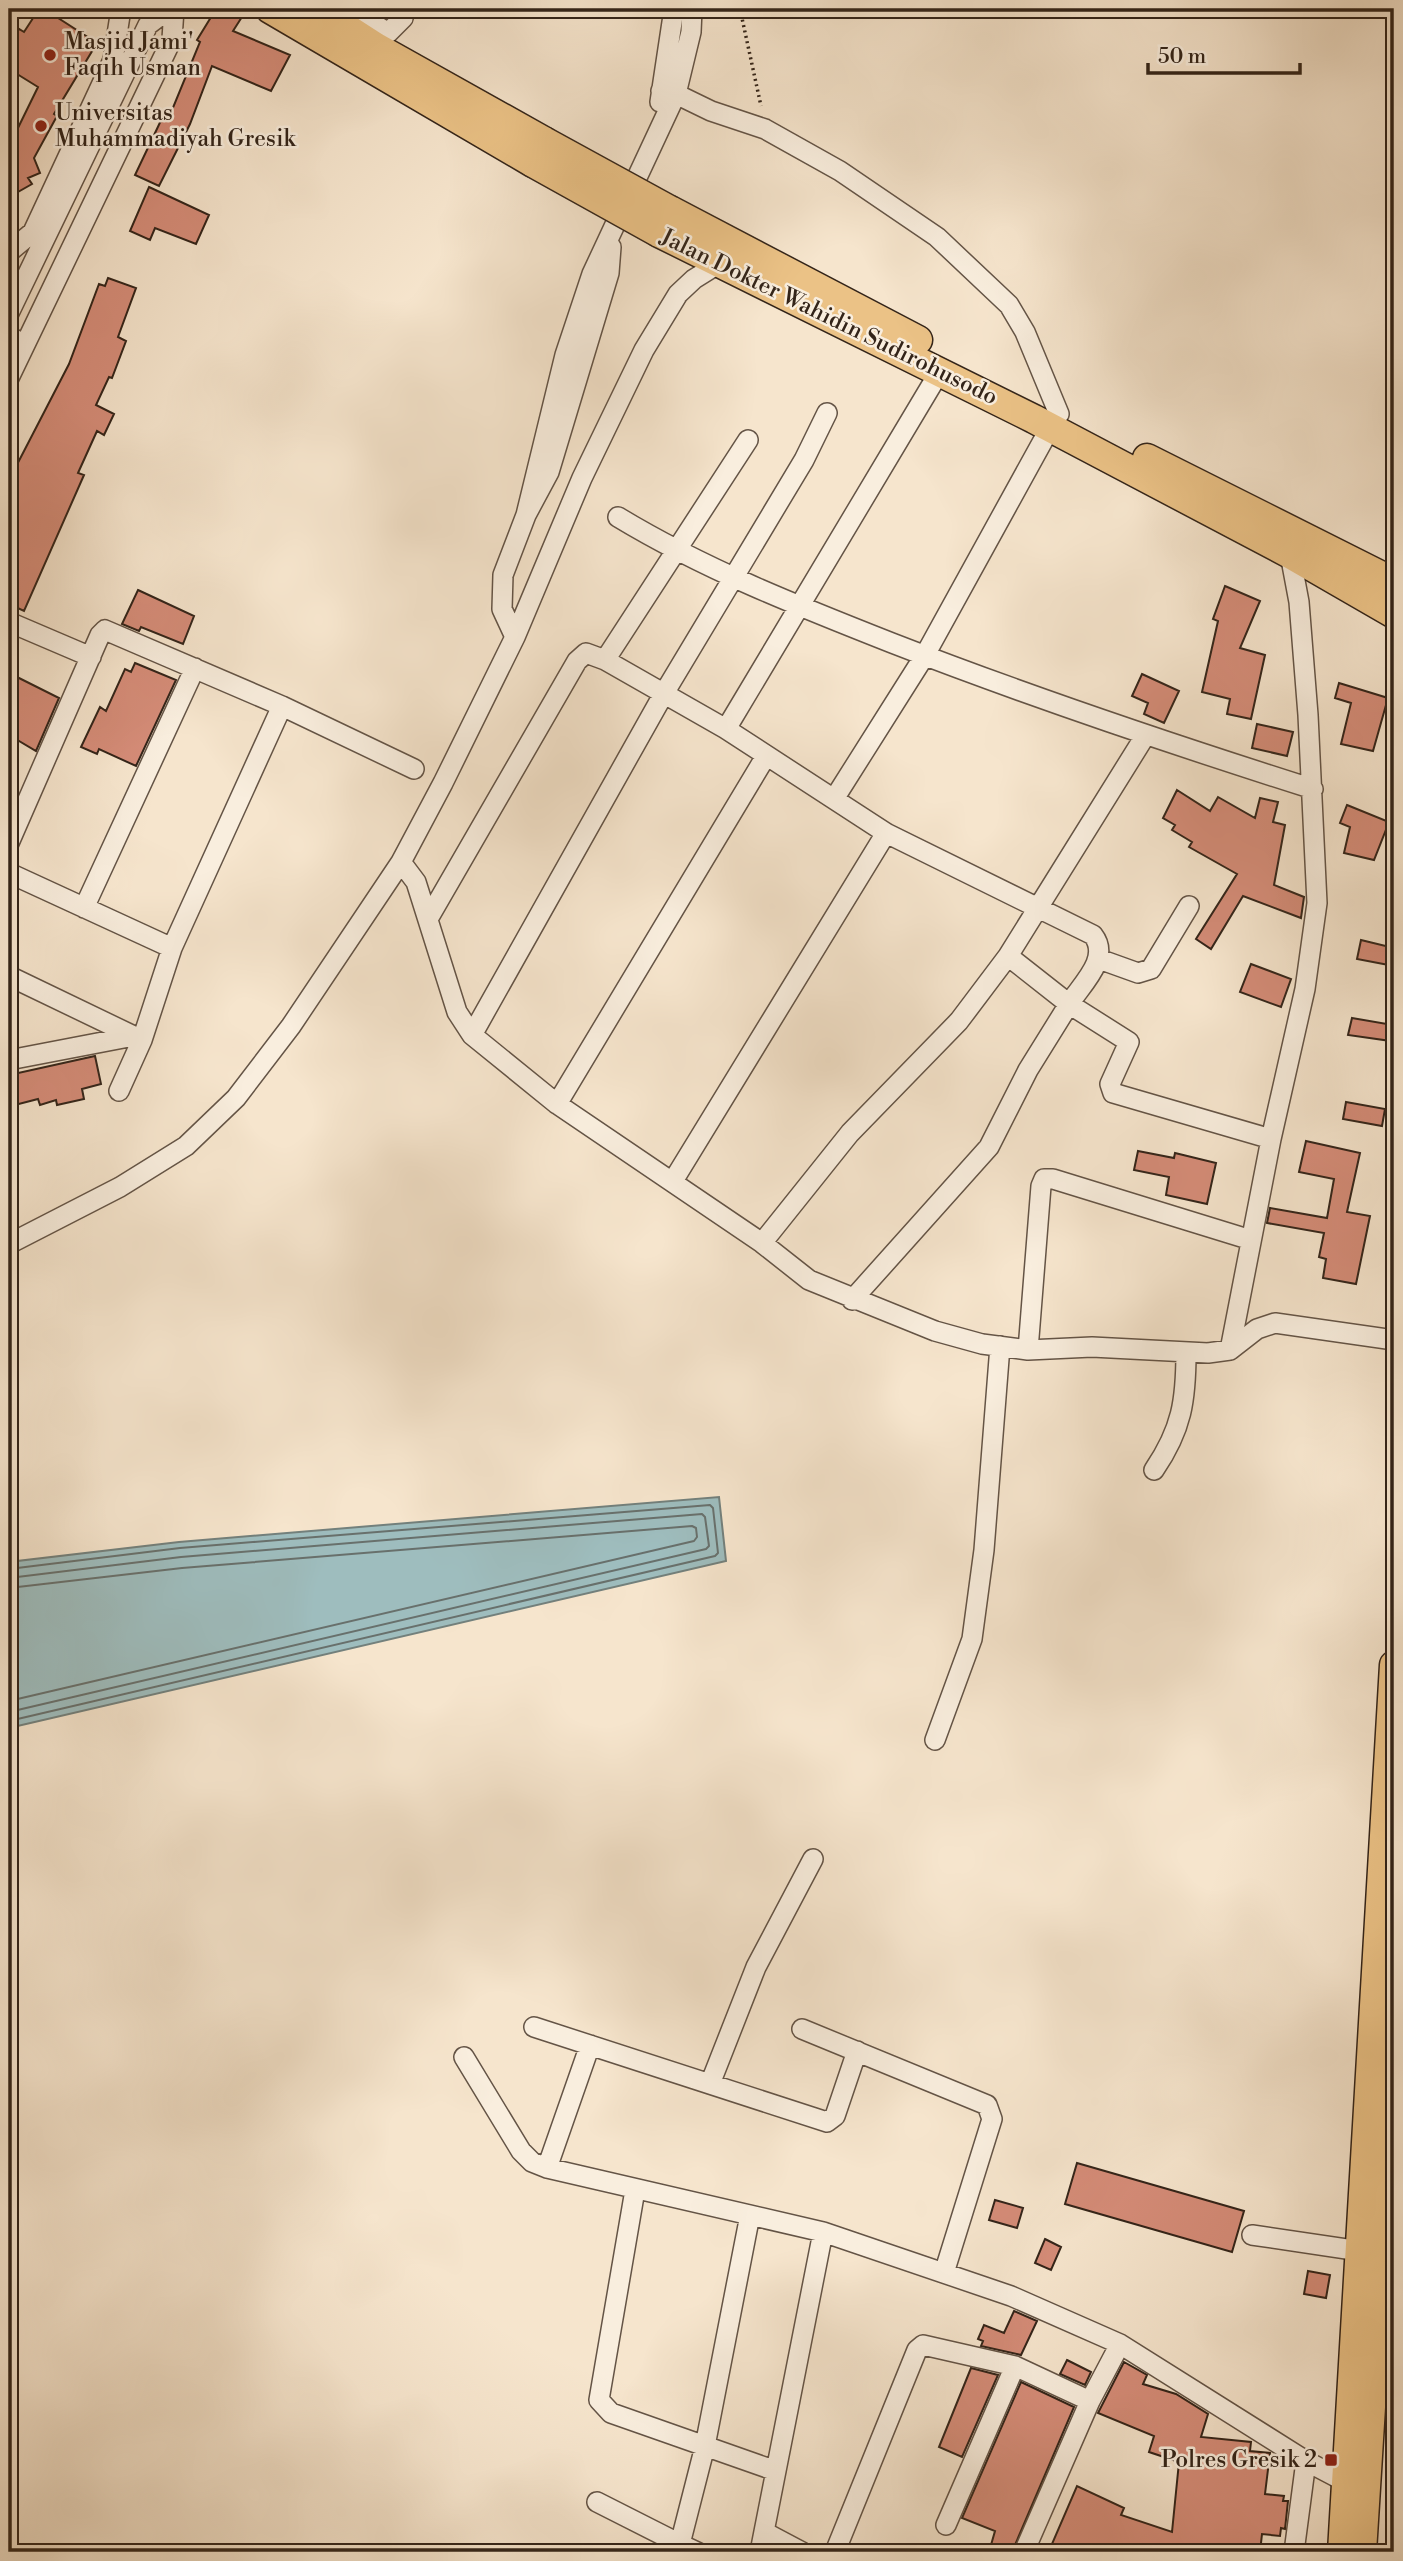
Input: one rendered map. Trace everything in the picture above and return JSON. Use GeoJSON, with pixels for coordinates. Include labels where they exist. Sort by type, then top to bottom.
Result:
{"type":"FeatureCollection","features":[{"type":"Feature","properties":{"kind":"highway","name":"Jalan Dokter Wahidin Sudirohusodo"},"geometry":{"type":"LineString","coordinates":[[271,9],[664,222],[1054,421],[1394,614]]}},
{"type":"Feature","properties":{"kind":"highway","name":"Jalan Dokter Wahidin Sudirohusodo"},"geometry":{"type":"LineString","coordinates":[[317,9],[382,40],[538,152]]}},
{"type":"Feature","properties":{"kind":"highway","name":"Jalan Dokter Wahidin Sudirohusodo"},"geometry":{"type":"LineString","coordinates":[[664,222],[718,264],[940,371],[1054,421],[1394,582]]}},
{"type":"Feature","properties":{"kind":"highway"},"geometry":{"type":"LineString","coordinates":[[1342,2552],[1346,2482],[1377,2297],[1360,2251],[1394,1665]]}},
{"type":"Feature","properties":{"kind":"highway"},"geometry":{"type":"LineString","coordinates":[[1362,2552],[1394,2037]]}},
{"type":"Feature","properties":{"kind":"street"},"geometry":{"type":"LineString","coordinates":[[9,252],[33,232],[113,60],[121,9]]}},
{"type":"Feature","properties":{"kind":"street"},"geometry":{"type":"LineString","coordinates":[[9,313],[148,25],[172,9]]}},
{"type":"Feature","properties":{"kind":"street"},"geometry":{"type":"LineString","coordinates":[[9,379],[17,341],[172,39],[172,9]]}},
{"type":"Feature","properties":{"kind":"street"},"geometry":{"type":"LineString","coordinates":[[351,9],[382,40],[403,18],[398,9]]}},
{"type":"Feature","properties":{"kind":"street"},"geometry":{"type":"LineString","coordinates":[[669,92],[674,9]]}},
{"type":"Feature","properties":{"kind":"street"},"geometry":{"type":"LineString","coordinates":[[515,637],[502,609],[501,592],[512,546],[549,472],[585,361],[609,273],[611,239],[656,137],[691,32],[692,9]]}},
{"type":"Feature","properties":{"kind":"street"},"geometry":{"type":"LineString","coordinates":[[669,92],[710,111],[765,129],[876,194],[937,237],[1009,305],[1025,332],[1054,421],[925,655],[834,799]]}},
{"type":"Feature","properties":{"kind":"street"},"geometry":{"type":"LineString","coordinates":[[9,1244],[120,1187],[186,1146],[236,1098],[291,1026],[401,862],[515,637],[582,478],[644,350],[678,294],[694,279],[718,264]]}},
{"type":"Feature","properties":{"kind":"street"},"geometry":{"type":"LineString","coordinates":[[726,729],[940,371]]}},
{"type":"Feature","properties":{"kind":"street"},"geometry":{"type":"LineString","coordinates":[[472,1035],[663,695],[804,460],[827,413]]}},
{"type":"Feature","properties":{"kind":"street"},"geometry":{"type":"LineString","coordinates":[[605,660],[748,440]]}},
{"type":"Feature","properties":{"kind":"street"},"geometry":{"type":"LineString","coordinates":[[618,517],[676,552],[801,607],[1145,736],[1313,789]]}},
{"type":"Feature","properties":{"kind":"street"},"geometry":{"type":"LineString","coordinates":[[1230,1350],[1312,944],[1317,903],[1313,789],[1299,602],[1290,554]]}},
{"type":"Feature","properties":{"kind":"street"},"geometry":{"type":"LineString","coordinates":[[10,627],[91,657]]}},
{"type":"Feature","properties":{"kind":"street"},"geometry":{"type":"LineString","coordinates":[[9,843],[102,632],[109,630],[282,706],[414,769]]}},
{"type":"Feature","properties":{"kind":"street"},"geometry":{"type":"LineString","coordinates":[[429,919],[577,661],[586,653],[605,660],[726,729],[886,833],[1093,935],[1099,943],[1099,959],[1028,1070],[989,1147],[852,1300]]}},
{"type":"Feature","properties":{"kind":"street"},"geometry":{"type":"LineString","coordinates":[[84,908],[195,668]]}},
{"type":"Feature","properties":{"kind":"street"},"geometry":{"type":"LineString","coordinates":[[119,1091],[172,948],[282,706]]}},
{"type":"Feature","properties":{"kind":"street"},"geometry":{"type":"LineString","coordinates":[[762,1243],[850,1133],[959,1021],[1039,909],[1145,736]]}},
{"type":"Feature","properties":{"kind":"street"},"geometry":{"type":"LineString","coordinates":[[556,1104],[766,756]]}},
{"type":"Feature","properties":{"kind":"street"},"geometry":{"type":"LineString","coordinates":[[673,1181],[886,833]]}},
{"type":"Feature","properties":{"kind":"street"},"geometry":{"type":"LineString","coordinates":[[401,862],[416,882],[457,1012],[472,1035],[556,1104],[673,1181],[762,1243],[809,1280],[852,1300],[935,1331],[1028,1350],[1092,1347],[1186,1352],[1230,1350],[1257,1329],[1275,1323],[1394,1340]]}},
{"type":"Feature","properties":{"kind":"street"},"geometry":{"type":"LineString","coordinates":[[9,873],[172,948]]}},
{"type":"Feature","properties":{"kind":"street"},"geometry":{"type":"LineString","coordinates":[[1099,959],[1138,973],[1151,970],[1188,906]]}},
{"type":"Feature","properties":{"kind":"street"},"geometry":{"type":"LineString","coordinates":[[1008,956],[1069,1004],[1129,1042],[1110,1084],[1113,1093],[1271,1139]]}},
{"type":"Feature","properties":{"kind":"street"},"geometry":{"type":"LineString","coordinates":[[9,976],[138,1038]]}},
{"type":"Feature","properties":{"kind":"street"},"geometry":{"type":"LineString","coordinates":[[9,1060],[138,1038]]}},
{"type":"Feature","properties":{"kind":"street"},"geometry":{"type":"LineString","coordinates":[[1028,1350],[1041,1186],[1045,1179],[1053,1179],[1251,1240]]}},
{"type":"Feature","properties":{"kind":"street"},"geometry":{"type":"LineString","coordinates":[[935,1741],[972,1639],[984,1550],[1000,1346]]}},
{"type":"Feature","properties":{"kind":"street"},"geometry":{"type":"LineString","coordinates":[[1154,1470],[1177,1433],[1186,1379],[1186,1352]]}},
{"type":"Feature","properties":{"kind":"street"},"geometry":{"type":"LineString","coordinates":[[710,2084],[756,1967],[813,1859]]}},
{"type":"Feature","properties":{"kind":"street"},"geometry":{"type":"LineString","coordinates":[[534,2027],[831,2121],[857,2051]]}},
{"type":"Feature","properties":{"kind":"street"},"geometry":{"type":"LineString","coordinates":[[802,2029],[987,2105],[992,2111],[992,2119],[944,2273]]}},
{"type":"Feature","properties":{"kind":"street"},"geometry":{"type":"LineString","coordinates":[[547,2168],[590,2045]]}},
{"type":"Feature","properties":{"kind":"street"},"geometry":{"type":"LineString","coordinates":[[464,2057],[521,2151],[532,2162],[635,2190],[823,2232],[1011,2295],[1120,2344],[1306,2461],[1346,2482]]}},
{"type":"Feature","properties":{"kind":"street"},"geometry":{"type":"LineString","coordinates":[[635,2190],[599,2400],[611,2413],[776,2472]]}},
{"type":"Feature","properties":{"kind":"street"},"geometry":{"type":"LineString","coordinates":[[597,2502],[689,2548],[705,2446],[750,2215]]}},
{"type":"Feature","properties":{"kind":"street"},"geometry":{"type":"LineString","coordinates":[[760,2552],[766,2533],[823,2232]]}},
{"type":"Feature","properties":{"kind":"street"},"geometry":{"type":"LineString","coordinates":[[1252,2235],[1360,2251]]}},
{"type":"Feature","properties":{"kind":"street"},"geometry":{"type":"LineString","coordinates":[[1024,2552],[1090,2401],[1120,2344]]}},
{"type":"Feature","properties":{"kind":"street"},"geometry":{"type":"LineString","coordinates":[[835,2552],[917,2350],[923,2345],[1015,2366],[1090,2401]]}},
{"type":"Feature","properties":{"kind":"street"},"geometry":{"type":"LineString","coordinates":[[946,2525],[1015,2366]]}},
{"type":"Feature","properties":{"kind":"street"},"geometry":{"type":"LineString","coordinates":[[1294,2552],[1306,2461]]}},
{"type":"Feature","properties":{"kind":"street"},"geometry":{"type":"LineString","coordinates":[[766,2533],[803,2552]]}},
{"type":"Feature","properties":{"kind":"path"},"geometry":{"type":"LineString","coordinates":[[740,9],[765,129]]}},
{"type":"Feature","properties":{"kind":"water"},"geometry":{"type":"Polygon","coordinates":[[[719,1497],[726,1561],[9,1728],[9,1562],[179,1542],[719,1497]]]}},
{"type":"Feature","properties":{"kind":"building","name":"Masjid Jami' Faqih Usman"},"geometry":{"type":"Polygon","coordinates":[[[39,9],[44,9],[97,43],[54,114],[57,116],[34,158],[40,173],[28,178],[32,184],[9,197],[9,140],[14,136],[38,87],[9,69],[9,46],[19,29],[24,32],[39,9]]]}},
{"type":"Feature","properties":{"kind":"building"},"geometry":{"type":"Polygon","coordinates":[[[216,9],[247,9],[233,31],[290,55],[271,91],[212,66],[190,124],[159,186],[135,175],[165,112],[170,115],[200,42],[197,40],[216,9]]]}},
{"type":"Feature","properties":{"kind":"building"},"geometry":{"type":"Polygon","coordinates":[[[149,187],[209,215],[196,244],[155,228],[150,240],[130,231],[149,187]]]}},
{"type":"Feature","properties":{"kind":"building"},"geometry":{"type":"Polygon","coordinates":[[[108,278],[136,288],[118,337],[126,341],[112,378],[109,377],[96,405],[114,414],[104,435],[97,431],[78,473],[84,475],[24,611],[9,604],[9,480],[69,364],[99,284],[105,286],[108,278]]]}},
{"type":"Feature","properties":{"kind":"building"},"geometry":{"type":"Polygon","coordinates":[[[1225,586],[1260,601],[1240,648],[1265,655],[1251,719],[1227,714],[1230,699],[1202,692],[1218,621],[1213,619],[1225,586]]]}},
{"type":"Feature","properties":{"kind":"building"},"geometry":{"type":"Polygon","coordinates":[[[138,590],[194,616],[183,644],[141,627],[139,631],[122,624],[138,590]]]}},
{"type":"Feature","properties":{"kind":"building"},"geometry":{"type":"Polygon","coordinates":[[[135,663],[176,680],[136,766],[99,749],[97,754],[81,747],[100,707],[106,711],[125,669],[131,672],[135,663]]]}},
{"type":"Feature","properties":{"kind":"building"},"geometry":{"type":"Polygon","coordinates":[[[9,673],[59,698],[36,751],[9,735],[9,673]]]}},
{"type":"Feature","properties":{"kind":"building"},"geometry":{"type":"Polygon","coordinates":[[[1142,674],[1179,691],[1164,723],[1144,714],[1148,703],[1132,696],[1142,674]]]}},
{"type":"Feature","properties":{"kind":"building"},"geometry":{"type":"Polygon","coordinates":[[[1339,683],[1388,698],[1373,751],[1341,744],[1351,703],[1335,698],[1339,683]]]}},
{"type":"Feature","properties":{"kind":"building"},"geometry":{"type":"Polygon","coordinates":[[[1257,724],[1293,732],[1287,756],[1252,748],[1257,724]]]}},
{"type":"Feature","properties":{"kind":"building"},"geometry":{"type":"Polygon","coordinates":[[[1177,790],[1210,811],[1218,797],[1255,818],[1260,798],[1278,802],[1273,822],[1285,825],[1274,885],[1304,897],[1301,918],[1243,896],[1211,949],[1196,939],[1237,874],[1189,847],[1192,842],[1172,830],[1175,825],[1163,818],[1177,790]]]}},
{"type":"Feature","properties":{"kind":"building"},"geometry":{"type":"Polygon","coordinates":[[[1347,805],[1389,822],[1374,860],[1344,853],[1350,827],[1340,823],[1347,805]]]}},
{"type":"Feature","properties":{"kind":"building"},"geometry":{"type":"Polygon","coordinates":[[[1361,940],[1394,948],[1394,966],[1357,959],[1361,940]]]}},
{"type":"Feature","properties":{"kind":"building"},"geometry":{"type":"Polygon","coordinates":[[[1251,964],[1291,979],[1281,1007],[1240,992],[1251,964]]]}},
{"type":"Feature","properties":{"kind":"building"},"geometry":{"type":"Polygon","coordinates":[[[1352,1018],[1393,1025],[1391,1041],[1348,1035],[1352,1018]]]}},
{"type":"Feature","properties":{"kind":"building"},"geometry":{"type":"Polygon","coordinates":[[[95,1056],[101,1084],[82,1089],[84,1099],[57,1105],[56,1100],[40,1105],[38,1099],[11,1106],[9,1075],[95,1056]]]}},
{"type":"Feature","properties":{"kind":"building"},"geometry":{"type":"Polygon","coordinates":[[[1346,1102],[1385,1109],[1382,1126],[1343,1119],[1346,1102]]]}},
{"type":"Feature","properties":{"kind":"building"},"geometry":{"type":"Polygon","coordinates":[[[1306,1141],[1360,1153],[1347,1212],[1370,1216],[1356,1284],[1323,1278],[1326,1259],[1319,1257],[1324,1233],[1267,1223],[1270,1208],[1327,1218],[1334,1179],[1299,1172],[1306,1141]]]}},
{"type":"Feature","properties":{"kind":"building"},"geometry":{"type":"Polygon","coordinates":[[[1138,1151],[1174,1158],[1175,1153],[1216,1163],[1207,1204],[1166,1195],[1169,1177],[1134,1170],[1138,1151]]]}},
{"type":"Feature","properties":{"kind":"building"},"geometry":{"type":"Polygon","coordinates":[[[1077,2163],[1244,2211],[1232,2252],[1065,2204],[1077,2163]]]}},
{"type":"Feature","properties":{"kind":"building"},"geometry":{"type":"Polygon","coordinates":[[[995,2200],[1023,2208],[1017,2228],[989,2220],[995,2200]]]}},
{"type":"Feature","properties":{"kind":"building"},"geometry":{"type":"Polygon","coordinates":[[[1045,2239],[1061,2247],[1051,2270],[1035,2263],[1045,2239]]]}},
{"type":"Feature","properties":{"kind":"building"},"geometry":{"type":"Polygon","coordinates":[[[1308,2271],[1330,2275],[1326,2298],[1304,2294],[1308,2271]]]}},
{"type":"Feature","properties":{"kind":"building"},"geometry":{"type":"Polygon","coordinates":[[[1014,2311],[1037,2321],[1021,2355],[981,2346],[983,2341],[978,2339],[984,2325],[1004,2333],[1014,2311]]]}},
{"type":"Feature","properties":{"kind":"building"},"geometry":{"type":"Polygon","coordinates":[[[1067,2360],[1091,2372],[1085,2385],[1060,2374],[1067,2360]]]}},
{"type":"Feature","properties":{"kind":"building"},"geometry":{"type":"Polygon","coordinates":[[[1124,2362],[1147,2375],[1143,2384],[1176,2394],[1208,2414],[1201,2437],[1251,2442],[1250,2451],[1270,2453],[1265,2494],[1284,2496],[1283,2501],[1288,2501],[1285,2529],[1281,2528],[1280,2536],[1262,2534],[1260,2552],[1071,2552],[1052,2544],[1077,2486],[1124,2508],[1121,2515],[1172,2532],[1179,2462],[1149,2452],[1154,2436],[1098,2413],[1124,2362]]]}},
{"type":"Feature","properties":{"kind":"building"},"geometry":{"type":"Polygon","coordinates":[[[971,2368],[998,2375],[962,2457],[939,2447],[971,2368]]]}},
{"type":"Feature","properties":{"kind":"building"},"geometry":{"type":"Polygon","coordinates":[[[1021,2382],[1074,2407],[1012,2552],[989,2552],[995,2531],[962,2518],[1021,2382]]]}},
{"type":"Feature","properties":{"kind":"place","name":"Masjid Jami' Faqih Usman"},"geometry":{"type":"Point","coordinates":[50,55]}},
{"type":"Feature","properties":{"kind":"place","name":"Universitas Muhammadiyah Gresik"},"geometry":{"type":"Point","coordinates":[41,126]}},
{"type":"Feature","properties":{"kind":"place","name":"Polres Gresik 2"},"geometry":{"type":"Point","coordinates":[1331,2460]}}]}
